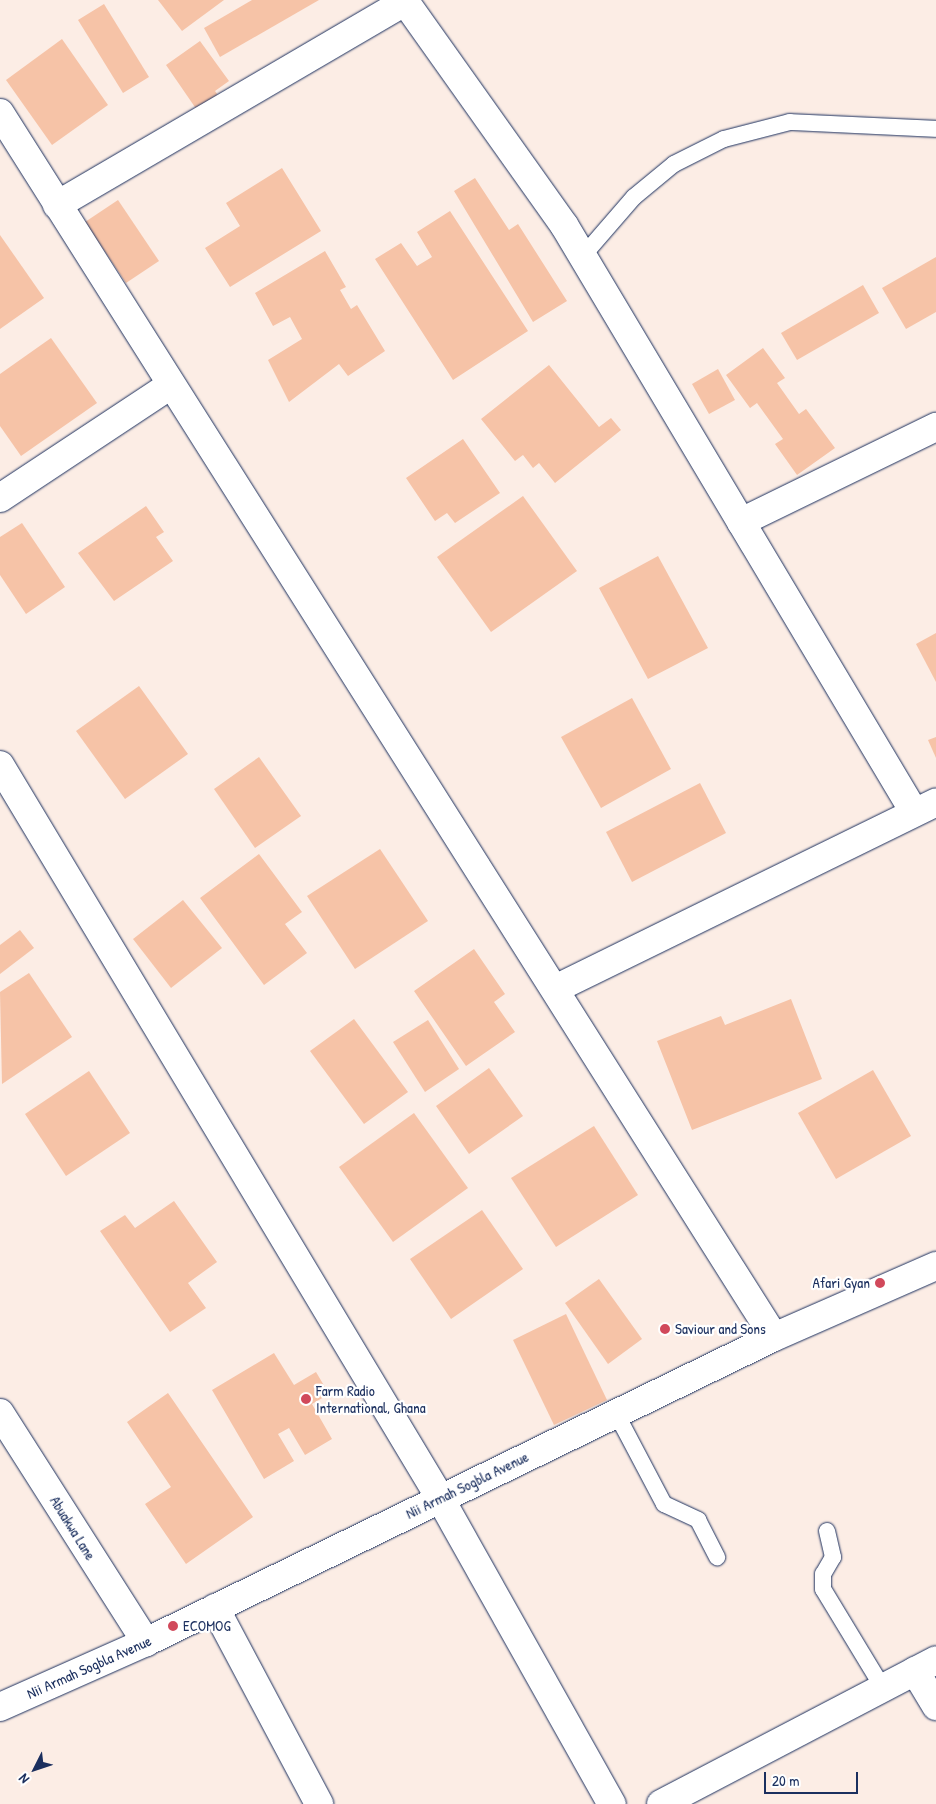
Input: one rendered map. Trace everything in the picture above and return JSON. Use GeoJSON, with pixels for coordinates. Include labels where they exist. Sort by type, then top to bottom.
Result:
{"type":"FeatureCollection","features":[{"type":"Feature","properties":{"kind":"street"},"geometry":{"type":"LineString","coordinates":[[57,205],[405,1],[582,257],[741,522],[925,807],[555,989]]}},
{"type":"Feature","properties":{"kind":"street"},"geometry":{"type":"LineString","coordinates":[[0,113],[774,1337]]}},
{"type":"Feature","properties":{"kind":"street"},"geometry":{"type":"LineString","coordinates":[[0,498],[171,385]]}},
{"type":"Feature","properties":{"kind":"street"},"geometry":{"type":"LineString","coordinates":[[741,522],[936,427]]}},
{"type":"Feature","properties":{"kind":"street"},"geometry":{"type":"LineString","coordinates":[[0,765],[440,1498],[612,1804]]}},
{"type":"Feature","properties":{"kind":"street","name":"Nii Armah Sogbla Avenue"},"geometry":{"type":"LineString","coordinates":[[0,1707],[146,1642],[774,1337],[936,1266]]}},
{"type":"Feature","properties":{"kind":"street","name":"Abuakwa Lane"},"geometry":{"type":"LineString","coordinates":[[0,1413],[146,1642]]}},
{"type":"Feature","properties":{"kind":"street"},"geometry":{"type":"LineString","coordinates":[[215,1608],[318,1804]]}},
{"type":"Feature","properties":{"kind":"street"},"geometry":{"type":"LineString","coordinates":[[660,1804],[926,1666],[936,1706]]}},
{"type":"Feature","properties":{"kind":"lane"},"geometry":{"type":"LineString","coordinates":[[582,257],[640,191],[674,164],[724,138],[790,122],[936,129]]}},
{"type":"Feature","properties":{"kind":"lane"},"geometry":{"type":"LineString","coordinates":[[616,1413],[664,1504],[698,1520],[717,1558]]}},
{"type":"Feature","properties":{"kind":"lane"},"geometry":{"type":"LineString","coordinates":[[827,1531],[833,1551],[823,1574],[823,1589],[883,1688]]}},
{"type":"Feature","properties":{"kind":"building"},"geometry":{"type":"Polygon","coordinates":[[[158,0],[224,0],[182,31],[158,0]]]}},
{"type":"Feature","properties":{"kind":"building"},"geometry":{"type":"Polygon","coordinates":[[[252,0],[319,0],[220,57],[204,28],[252,0]]]}},
{"type":"Feature","properties":{"kind":"building"},"geometry":{"type":"Polygon","coordinates":[[[104,4],[149,77],[123,93],[78,20],[104,4]]]}},
{"type":"Feature","properties":{"kind":"building"},"geometry":{"type":"Polygon","coordinates":[[[62,39],[108,105],[52,145],[6,80],[62,39]]]}},
{"type":"Feature","properties":{"kind":"building"},"geometry":{"type":"Polygon","coordinates":[[[200,41],[229,81],[215,91],[220,98],[199,113],[166,65],[200,41]]]}},
{"type":"Feature","properties":{"kind":"building"},"geometry":{"type":"Polygon","coordinates":[[[282,168],[321,231],[230,287],[205,248],[240,226],[226,203],[282,168]]]}},
{"type":"Feature","properties":{"kind":"building"},"geometry":{"type":"Polygon","coordinates":[[[475,178],[509,230],[518,224],[567,301],[533,322],[454,191],[475,178]]]}},
{"type":"Feature","properties":{"kind":"building"},"geometry":{"type":"Polygon","coordinates":[[[118,200],[159,261],[126,283],[85,222],[118,200]]]}},
{"type":"Feature","properties":{"kind":"building"},"geometry":{"type":"Polygon","coordinates":[[[450,211],[528,331],[453,380],[375,259],[401,243],[417,266],[432,257],[417,232],[450,211]]]}},
{"type":"Feature","properties":{"kind":"building"},"geometry":{"type":"Polygon","coordinates":[[[0,235],[44,298],[0,329],[0,235]]]}},
{"type":"Feature","properties":{"kind":"building"},"geometry":{"type":"Polygon","coordinates":[[[325,251],[346,287],[340,290],[351,309],[357,305],[385,351],[348,376],[339,364],[289,402],[268,360],[302,339],[290,317],[273,326],[255,293],[325,251]]]}},
{"type":"Feature","properties":{"kind":"building"},"geometry":{"type":"Polygon","coordinates":[[[936,257],[936,312],[906,329],[882,288],[936,257]]]}},
{"type":"Feature","properties":{"kind":"building"},"geometry":{"type":"Polygon","coordinates":[[[863,285],[879,313],[797,360],[781,333],[863,285]]]}},
{"type":"Feature","properties":{"kind":"building"},"geometry":{"type":"Polygon","coordinates":[[[51,338],[97,403],[21,456],[0,426],[0,374],[51,338]]]}},
{"type":"Feature","properties":{"kind":"building"},"geometry":{"type":"Polygon","coordinates":[[[763,348],[785,378],[777,383],[799,414],[806,409],[835,448],[797,475],[775,444],[783,439],[757,403],[750,408],[726,375],[763,348]]]}},
{"type":"Feature","properties":{"kind":"building"},"geometry":{"type":"Polygon","coordinates":[[[549,365],[599,427],[611,418],[621,430],[555,483],[539,463],[533,468],[523,455],[515,461],[481,419],[549,365]]]}},
{"type":"Feature","properties":{"kind":"building"},"geometry":{"type":"Polygon","coordinates":[[[718,369],[735,400],[709,414],[692,384],[718,369]]]}},
{"type":"Feature","properties":{"kind":"building"},"geometry":{"type":"Polygon","coordinates":[[[463,439],[500,493],[455,523],[447,513],[435,521],[406,478],[463,439]]]}},
{"type":"Feature","properties":{"kind":"building"},"geometry":{"type":"Polygon","coordinates":[[[523,496],[577,571],[491,632],[437,557],[523,496]]]}},
{"type":"Feature","properties":{"kind":"building"},"geometry":{"type":"Polygon","coordinates":[[[146,506],[164,532],[156,537],[173,561],[114,601],[78,553],[146,506]]]}},
{"type":"Feature","properties":{"kind":"building"},"geometry":{"type":"Polygon","coordinates":[[[22,523],[65,587],[26,614],[0,575],[0,537],[22,523]]]}},
{"type":"Feature","properties":{"kind":"building"},"geometry":{"type":"Polygon","coordinates":[[[658,556],[708,648],[648,679],[599,588],[658,556]]]}},
{"type":"Feature","properties":{"kind":"building"},"geometry":{"type":"Polygon","coordinates":[[[936,633],[936,682],[916,644],[936,633]]]}},
{"type":"Feature","properties":{"kind":"building"},"geometry":{"type":"Polygon","coordinates":[[[139,686],[188,754],[125,799],[76,731],[139,686]]]}},
{"type":"Feature","properties":{"kind":"building"},"geometry":{"type":"Polygon","coordinates":[[[632,698],[671,769],[601,808],[561,737],[632,698]]]}},
{"type":"Feature","properties":{"kind":"building"},"geometry":{"type":"Polygon","coordinates":[[[936,737],[936,758],[928,740],[936,737]]]}},
{"type":"Feature","properties":{"kind":"building"},"geometry":{"type":"Polygon","coordinates":[[[259,757],[301,816],[255,848],[214,789],[259,757]]]}},
{"type":"Feature","properties":{"kind":"building"},"geometry":{"type":"Polygon","coordinates":[[[700,783],[726,833],[632,882],[606,832],[700,783]]]}},
{"type":"Feature","properties":{"kind":"building"},"geometry":{"type":"Polygon","coordinates":[[[380,849],[428,921],[355,969],[307,896],[380,849]]]}},
{"type":"Feature","properties":{"kind":"building"},"geometry":{"type":"Polygon","coordinates":[[[259,854],[302,912],[285,924],[307,953],[264,985],[200,898],[259,854]]]}},
{"type":"Feature","properties":{"kind":"building"},"geometry":{"type":"Polygon","coordinates":[[[183,900],[222,948],[171,988],[133,939],[183,900]]]}},
{"type":"Feature","properties":{"kind":"building"},"geometry":{"type":"Polygon","coordinates":[[[20,930],[34,948],[0,974],[0,945],[20,930]]]}},
{"type":"Feature","properties":{"kind":"building"},"geometry":{"type":"Polygon","coordinates":[[[474,949],[505,994],[494,1002],[515,1032],[466,1066],[414,991],[474,949]]]}},
{"type":"Feature","properties":{"kind":"building"},"geometry":{"type":"Polygon","coordinates":[[[29,973],[72,1037],[2,1084],[0,992],[29,973]]]}},
{"type":"Feature","properties":{"kind":"building"},"geometry":{"type":"Polygon","coordinates":[[[791,999],[822,1079],[692,1130],[657,1041],[721,1016],[725,1025],[791,999]]]}},
{"type":"Feature","properties":{"kind":"building"},"geometry":{"type":"Polygon","coordinates":[[[354,1019],[408,1092],[364,1124],[310,1051],[354,1019]]]}},
{"type":"Feature","properties":{"kind":"building"},"geometry":{"type":"Polygon","coordinates":[[[428,1020],[459,1069],[425,1092],[393,1042],[428,1020]]]}},
{"type":"Feature","properties":{"kind":"building"},"geometry":{"type":"Polygon","coordinates":[[[489,1068],[523,1116],[469,1154],[436,1106],[489,1068]]]}},
{"type":"Feature","properties":{"kind":"building"},"geometry":{"type":"Polygon","coordinates":[[[873,1070],[911,1136],[836,1179],[798,1113],[873,1070]]]}},
{"type":"Feature","properties":{"kind":"building"},"geometry":{"type":"Polygon","coordinates":[[[89,1071],[130,1133],[66,1176],[25,1114],[89,1071]]]}},
{"type":"Feature","properties":{"kind":"building"},"geometry":{"type":"Polygon","coordinates":[[[414,1113],[468,1188],[393,1242],[339,1167],[414,1113]]]}},
{"type":"Feature","properties":{"kind":"building"},"geometry":{"type":"Polygon","coordinates":[[[594,1126],[638,1195],[556,1247],[511,1178],[594,1126]]]}},
{"type":"Feature","properties":{"kind":"building"},"geometry":{"type":"Polygon","coordinates":[[[174,1201],[217,1262],[188,1283],[206,1308],[170,1332],[100,1231],[125,1215],[135,1228],[174,1201]]]}},
{"type":"Feature","properties":{"kind":"building"},"geometry":{"type":"Polygon","coordinates":[[[482,1210],[523,1269],[451,1319],[410,1259],[482,1210]]]}},
{"type":"Feature","properties":{"kind":"building"},"geometry":{"type":"Polygon","coordinates":[[[599,1279],[642,1339],[608,1364],[565,1303],[599,1279]]]}},
{"type":"Feature","properties":{"kind":"building"},"geometry":{"type":"Polygon","coordinates":[[[566,1314],[607,1400],[554,1425],[513,1340],[566,1314]]]}},
{"type":"Feature","properties":{"kind":"building"},"geometry":{"type":"Polygon","coordinates":[[[274,1353],[294,1385],[316,1372],[329,1394],[312,1404],[332,1439],[305,1455],[289,1428],[278,1434],[294,1461],[264,1479],[212,1390],[274,1353]]]}},
{"type":"Feature","properties":{"kind":"building"},"geometry":{"type":"Polygon","coordinates":[[[168,1393],[253,1517],[186,1564],[145,1504],[171,1487],[127,1422],[168,1393]]]}},
{"type":"Feature","properties":{"kind":"place","name":"Afari Gyan"},"geometry":{"type":"Point","coordinates":[880,1283]}},
{"type":"Feature","properties":{"kind":"place","name":"Saviour and Sons"},"geometry":{"type":"Point","coordinates":[665,1329]}},
{"type":"Feature","properties":{"kind":"place","name":"Farm Radio International, Ghana"},"geometry":{"type":"Point","coordinates":[306,1399]}},
{"type":"Feature","properties":{"kind":"place","name":"ECOMOG"},"geometry":{"type":"Point","coordinates":[173,1626]}}]}
